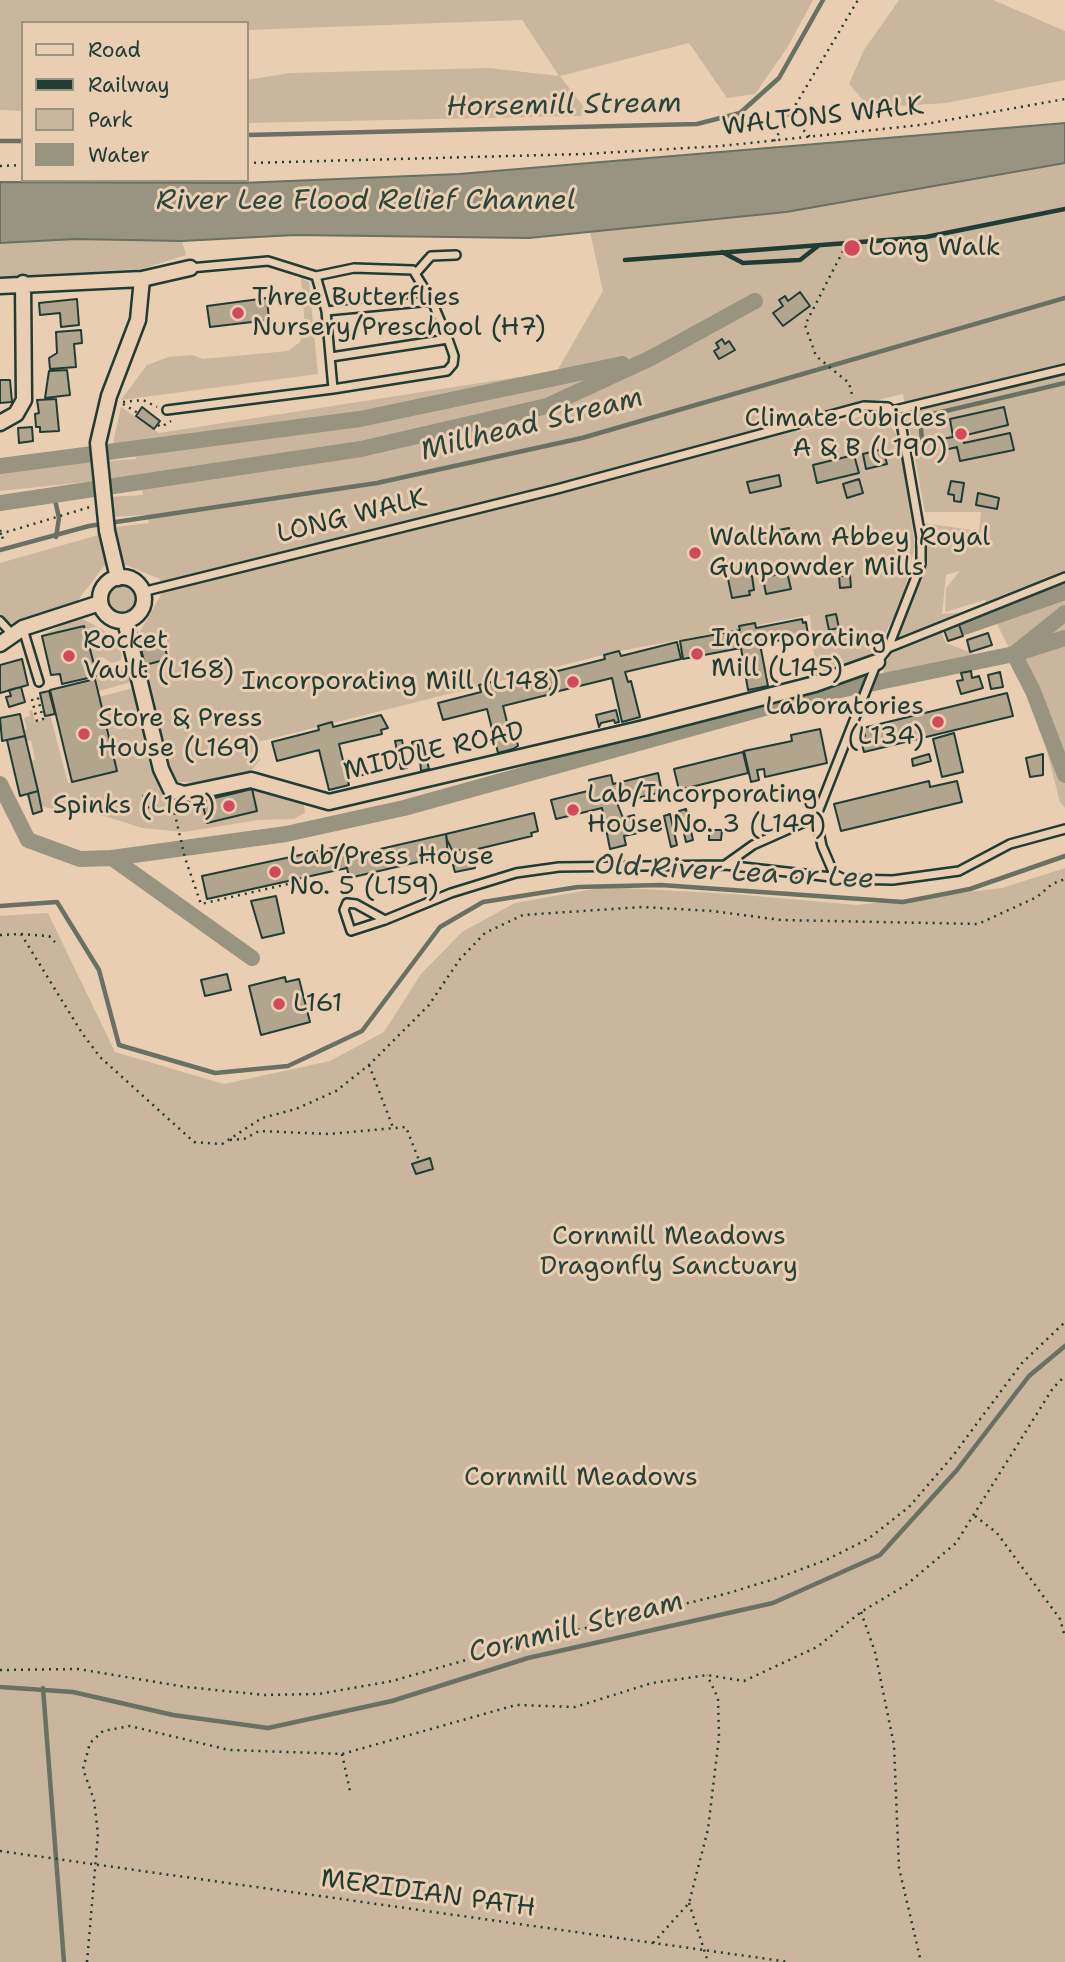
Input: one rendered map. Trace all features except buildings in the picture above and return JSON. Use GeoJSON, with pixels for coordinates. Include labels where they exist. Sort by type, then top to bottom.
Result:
{"type":"FeatureCollection","features":[{"type":"Feature","properties":{"kind":"street"},"geometry":{"type":"LineString","coordinates":[[0,286],[142,279],[190,268]]}},
{"type":"Feature","properties":{"kind":"street"},"geometry":{"type":"LineString","coordinates":[[118,578],[107,531],[98,443],[109,396],[138,320],[142,279]]}},
{"type":"Feature","properties":{"kind":"street"},"geometry":{"type":"LineString","coordinates":[[0,423],[16,414],[24,400],[23,283]]}},
{"type":"Feature","properties":{"kind":"street"},"geometry":{"type":"LineString","coordinates":[[118,578],[131,579],[142,592],[141,610],[125,621],[112,619],[100,603],[106,584],[118,578]]}},
{"type":"Feature","properties":{"kind":"street"},"geometry":{"type":"LineString","coordinates":[[0,644],[18,631],[100,603]]}},
{"type":"Feature","properties":{"kind":"street"},"geometry":{"type":"LineString","coordinates":[[125,621],[161,769],[171,790]]}},
{"type":"Feature","properties":{"kind":"street","name":"MIDDLE ROAD"},"geometry":{"type":"LineString","coordinates":[[171,790],[184,794],[251,780],[329,802],[644,728],[875,668]]}},
{"type":"Feature","properties":{"kind":"lane"},"geometry":{"type":"LineString","coordinates":[[416,273],[431,256],[456,255]]}},
{"type":"Feature","properties":{"kind":"lane"},"geometry":{"type":"LineString","coordinates":[[165,410],[334,389],[447,371],[453,364],[454,356],[448,339],[432,301],[416,273],[398,267],[377,267],[316,276],[268,261],[190,268]]}},
{"type":"Feature","properties":{"kind":"lane"},"geometry":{"type":"LineString","coordinates":[[316,276],[326,311],[334,389]]}},
{"type":"Feature","properties":{"kind":"lane"},"geometry":{"type":"LineString","coordinates":[[326,311],[432,301]]}},
{"type":"Feature","properties":{"kind":"lane"},"geometry":{"type":"LineString","coordinates":[[331,357],[448,339]]}},
{"type":"Feature","properties":{"kind":"lane"},"geometry":{"type":"LineString","coordinates":[[844,879],[834,874],[822,846],[816,817],[875,668],[888,648],[921,564],[921,538],[904,427],[895,410],[1065,369]]}},
{"type":"Feature","properties":{"kind":"lane","name":"LONG WALK"},"geometry":{"type":"LineString","coordinates":[[142,592],[557,489],[856,408],[876,405],[895,410]]}},
{"type":"Feature","properties":{"kind":"lane"},"geometry":{"type":"LineString","coordinates":[[888,648],[1065,577]]}},
{"type":"Feature","properties":{"kind":"lane"},"geometry":{"type":"LineString","coordinates":[[0,621],[18,631],[39,682]]}},
{"type":"Feature","properties":{"kind":"lane"},"geometry":{"type":"LineString","coordinates":[[725,865],[753,845],[816,817]]}},
{"type":"Feature","properties":{"kind":"lane"},"geometry":{"type":"LineString","coordinates":[[385,920],[356,904],[347,903],[344,910],[351,931],[385,920],[497,877],[559,867],[725,865],[844,879],[893,880],[959,871],[1010,844],[1065,829]]}},
{"type":"Feature","properties":{"kind":"path"},"geometry":{"type":"LineString","coordinates":[[774,141],[859,0]]}},
{"type":"Feature","properties":{"kind":"path","name":"WALTONS WALK"},"geometry":{"type":"LineString","coordinates":[[248,163],[584,154],[774,141],[960,119],[1065,99]]}},
{"type":"Feature","properties":{"kind":"path"},"geometry":{"type":"LineString","coordinates":[[789,115],[810,137]]}},
{"type":"Feature","properties":{"kind":"path"},"geometry":{"type":"LineString","coordinates":[[0,166],[21,165]]}},
{"type":"Feature","properties":{"kind":"path"},"geometry":{"type":"LineString","coordinates":[[843,251],[805,325],[816,356],[849,383],[856,408]]}},
{"type":"Feature","properties":{"kind":"path"},"geometry":{"type":"LineString","coordinates":[[138,413],[121,402],[143,400],[165,410]]}},
{"type":"Feature","properties":{"kind":"path"},"geometry":{"type":"LineString","coordinates":[[158,425],[161,427],[171,421]]}},
{"type":"Feature","properties":{"kind":"path"},"geometry":{"type":"LineString","coordinates":[[3,539],[0,532],[103,503]]}},
{"type":"Feature","properties":{"kind":"path"},"geometry":{"type":"LineString","coordinates":[[32,699],[37,720],[43,719],[37,694]]}},
{"type":"Feature","properties":{"kind":"path"},"geometry":{"type":"LineString","coordinates":[[171,790],[178,836],[201,904],[310,879]]}},
{"type":"Feature","properties":{"kind":"path"},"geometry":{"type":"LineString","coordinates":[[21,934],[100,1058],[194,1142],[222,1144],[262,1118],[296,1109],[336,1091],[369,1065],[429,1005],[460,959],[485,933],[523,915],[642,907],[712,911],[781,920],[978,924],[1037,897],[1052,884],[1065,879]]}},
{"type":"Feature","properties":{"kind":"path"},"geometry":{"type":"LineString","coordinates":[[0,935],[49,936],[55,942]]}},
{"type":"Feature","properties":{"kind":"path"},"geometry":{"type":"LineString","coordinates":[[369,1065],[394,1130]]}},
{"type":"Feature","properties":{"kind":"path"},"geometry":{"type":"LineString","coordinates":[[229,1140],[244,1139],[260,1130],[329,1134],[406,1127],[420,1163]]}},
{"type":"Feature","properties":{"kind":"path"},"geometry":{"type":"LineString","coordinates":[[0,1670],[78,1669],[199,1689],[264,1695],[319,1694],[392,1681],[533,1641],[725,1594],[778,1578],[826,1560],[868,1539],[899,1517],[951,1457],[1022,1363],[1065,1322]]}},
{"type":"Feature","properties":{"kind":"path"},"geometry":{"type":"LineString","coordinates":[[87,1962],[97,1823],[94,1800],[83,1769],[90,1743],[103,1731],[130,1727],[229,1750],[342,1754],[516,1705],[575,1707],[652,1683],[708,1675],[744,1681],[817,1647],[861,1612],[906,1585],[956,1543],[975,1517],[996,1475],[1053,1388],[1065,1376]]}},
{"type":"Feature","properties":{"kind":"path"},"geometry":{"type":"LineString","coordinates":[[975,1517],[997,1534],[1013,1555],[1060,1619],[1065,1637]]}},
{"type":"Feature","properties":{"kind":"path"},"geometry":{"type":"LineString","coordinates":[[861,1612],[875,1652],[894,1745],[899,1868],[921,1962]]}},
{"type":"Feature","properties":{"kind":"path"},"geometry":{"type":"LineString","coordinates":[[652,1943],[689,1903],[708,1829],[719,1737],[718,1698],[708,1675]]}},
{"type":"Feature","properties":{"kind":"path"},"geometry":{"type":"LineString","coordinates":[[342,1754],[350,1791]]}},
{"type":"Feature","properties":{"kind":"path","name":"MERIDIAN PATH"},"geometry":{"type":"LineString","coordinates":[[0,1851],[789,1962]]}},
{"type":"Feature","properties":{"kind":"path"},"geometry":{"type":"LineString","coordinates":[[689,1903],[708,1962]]}},
{"type":"Feature","properties":{"kind":"green space"},"geometry":{"type":"Polygon","coordinates":[[[0,0],[813,0],[787,48],[755,94],[727,98],[689,43],[560,76],[583,106],[581,116],[248,123],[248,80],[290,73],[489,68],[559,76],[522,20],[248,30],[248,21],[21,21],[21,111],[0,110],[0,0]]]}},
{"type":"Feature","properties":{"kind":"green space"},"geometry":{"type":"Polygon","coordinates":[[[899,0],[993,0],[1065,31],[1065,80],[946,103],[870,108],[849,84],[864,50],[899,0]]]}},
{"type":"Feature","properties":{"kind":"green space"},"geometry":{"type":"Polygon","coordinates":[[[1065,163],[1065,808],[1060,802],[1032,694],[985,600],[945,612],[946,588],[960,571],[946,575],[942,614],[968,612],[897,640],[927,556],[923,523],[979,531],[981,512],[925,512],[903,394],[831,411],[796,432],[875,413],[889,424],[899,438],[915,545],[903,598],[874,656],[816,676],[810,615],[615,652],[258,742],[260,760],[247,776],[210,783],[178,782],[165,764],[141,662],[170,654],[166,636],[133,644],[163,591],[160,579],[121,563],[113,532],[116,527],[149,523],[147,515],[112,517],[108,497],[143,495],[140,477],[108,480],[108,461],[136,459],[133,444],[112,447],[121,407],[159,433],[557,371],[603,291],[590,232],[786,212],[1065,163]]]}},
{"type":"Feature","properties":{"kind":"green space"},"geometry":{"type":"Polygon","coordinates":[[[75,239],[182,241],[186,255],[142,269],[0,277],[0,243],[75,239]]]}},
{"type":"Feature","properties":{"kind":"green space"},"geometry":{"type":"Polygon","coordinates":[[[301,278],[309,282],[318,374],[121,400],[147,365],[169,357],[192,355],[203,359],[288,351],[300,342],[305,327],[301,278]]]}},
{"type":"Feature","properties":{"kind":"green space"},"geometry":{"type":"Polygon","coordinates":[[[95,460],[95,481],[0,491],[0,474],[95,460]]]}},
{"type":"Feature","properties":{"kind":"green space"},"geometry":{"type":"Polygon","coordinates":[[[102,534],[107,562],[75,604],[17,624],[9,623],[0,615],[0,563],[102,534]]]}},
{"type":"Feature","properties":{"kind":"green space"},"geometry":{"type":"Polygon","coordinates":[[[121,581],[134,587],[140,600],[134,613],[121,619],[108,613],[102,600],[108,587],[121,581]]]}},
{"type":"Feature","properties":{"kind":"green space"},"geometry":{"type":"Polygon","coordinates":[[[81,618],[112,635],[122,655],[121,660],[112,663],[103,657],[92,662],[84,625],[42,636],[72,619],[81,618]]]}},
{"type":"Feature","properties":{"kind":"green space"},"geometry":{"type":"Polygon","coordinates":[[[941,632],[946,643],[982,657],[881,678],[892,649],[941,632]]]}},
{"type":"Feature","properties":{"kind":"green space"},"geometry":{"type":"Polygon","coordinates":[[[127,665],[131,682],[99,691],[97,679],[90,680],[99,676],[99,672],[127,665]]]}},
{"type":"Feature","properties":{"kind":"green space"},"geometry":{"type":"Polygon","coordinates":[[[133,688],[162,785],[212,795],[202,801],[207,823],[257,811],[250,783],[303,799],[305,813],[294,819],[258,820],[184,832],[142,828],[86,810],[72,814],[41,806],[31,761],[35,759],[31,741],[26,741],[24,730],[27,729],[24,718],[30,716],[29,711],[32,710],[36,723],[50,715],[68,783],[117,771],[99,697],[133,688]]]}},
{"type":"Feature","properties":{"kind":"green space","name":"Cornmill Meadows"},"geometry":{"type":"Polygon","coordinates":[[[1065,868],[1065,1962],[0,1962],[0,916],[48,913],[115,1052],[224,1084],[330,1061],[384,1032],[421,974],[462,932],[515,903],[605,887],[857,905],[1002,888],[1065,868]]]}},
{"type":"Feature","properties":{"kind":"water","name":"River Lee Flood Relief Channel"},"geometry":{"type":"Polygon","coordinates":[[[1065,123],[1065,163],[786,212],[529,238],[295,235],[182,241],[75,239],[0,243],[0,182],[241,183],[459,174],[1065,123]]]}},
{"type":"Feature","properties":{"kind":"waterway","name":"Horsemill Stream"},"geometry":{"type":"LineString","coordinates":[[248,135],[697,124],[740,113],[779,78],[823,0]]}},
{"type":"Feature","properties":{"kind":"waterway","name":"Horsemill Stream"},"geometry":{"type":"LineString","coordinates":[[0,141],[21,141]]}},
{"type":"Feature","properties":{"kind":"waterway","name":"Millhead Stream"},"geometry":{"type":"LineString","coordinates":[[0,550],[89,526],[377,483],[582,438],[1065,298]]}},
{"type":"Feature","properties":{"kind":"waterway"},"geometry":{"type":"LineString","coordinates":[[0,503],[361,449],[547,406],[651,358],[755,301]]}},
{"type":"Feature","properties":{"kind":"waterway"},"geometry":{"type":"LineString","coordinates":[[0,466],[360,419],[622,364]]}},
{"type":"Feature","properties":{"kind":"waterway"},"geometry":{"type":"LineString","coordinates":[[923,453],[920,417],[1065,383]]}},
{"type":"Feature","properties":{"kind":"waterway"},"geometry":{"type":"LineString","coordinates":[[54,495],[59,518],[56,537]]}},
{"type":"Feature","properties":{"kind":"waterway"},"geometry":{"type":"LineString","coordinates":[[964,627],[1065,592]]}},
{"type":"Feature","properties":{"kind":"waterway"},"geometry":{"type":"LineString","coordinates":[[0,784],[28,840],[80,859],[112,858],[286,834],[404,808],[797,699],[1014,654],[1065,613]]}},
{"type":"Feature","properties":{"kind":"waterway"},"geometry":{"type":"LineString","coordinates":[[1065,638],[1014,654],[1033,691],[1065,775]]}},
{"type":"Feature","properties":{"kind":"waterway","name":"Old River Lea or Lee"},"geometry":{"type":"LineString","coordinates":[[0,906],[57,902],[99,970],[119,1045],[215,1073],[288,1066],[362,1031],[440,927],[483,902],[578,887],[661,885],[903,902],[970,889],[1065,856]]}},
{"type":"Feature","properties":{"kind":"waterway"},"geometry":{"type":"LineString","coordinates":[[112,858],[252,958]]}},
{"type":"Feature","properties":{"kind":"waterway","name":"Cornmill Stream"},"geometry":{"type":"LineString","coordinates":[[0,1687],[73,1692],[173,1715],[268,1728],[392,1701],[528,1658],[773,1603],[880,1555],[957,1470],[1029,1376],[1065,1346]]}},
{"type":"Feature","properties":{"kind":"waterway"},"geometry":{"type":"LineString","coordinates":[[43,1688],[64,1962]]}},
{"type":"Feature","properties":{"kind":"railway"},"geometry":{"type":"LineString","coordinates":[[625,260],[926,237],[1065,209]]}},
{"type":"Feature","properties":{"kind":"railway"},"geometry":{"type":"LineString","coordinates":[[722,252],[743,263],[800,260],[818,246]]}},
{"type":"Feature","properties":{"kind":"place","name":"Long Walk"},"geometry":{"type":"Point","coordinates":[852,248]}},
{"type":"Feature","properties":{"kind":"place","name":"Three Butterflies Nursery/Preschool (H7)"},"geometry":{"type":"Point","coordinates":[238,313]}},
{"type":"Feature","properties":{"kind":"place","name":"Climate Cubicles A & B (L190)"},"geometry":{"type":"Point","coordinates":[961,434]}},
{"type":"Feature","properties":{"kind":"place","name":"Waltham Abbey Royal Gunpowder Mills"},"geometry":{"type":"Point","coordinates":[695,553]}},
{"type":"Feature","properties":{"kind":"place","name":"Incorporating Mill (L145)"},"geometry":{"type":"Point","coordinates":[697,654]}},
{"type":"Feature","properties":{"kind":"place","name":"Rocket Vault (L168)"},"geometry":{"type":"Point","coordinates":[69,656]}},
{"type":"Feature","properties":{"kind":"place","name":"Incorporating Mill (L148)"},"geometry":{"type":"Point","coordinates":[573,682]}},
{"type":"Feature","properties":{"kind":"place","name":"Laboratories (L134)"},"geometry":{"type":"Point","coordinates":[938,722]}},
{"type":"Feature","properties":{"kind":"place","name":"Store & Press House (L169)"},"geometry":{"type":"Point","coordinates":[84,734]}},
{"type":"Feature","properties":{"kind":"place","name":"Spinks (L167)"},"geometry":{"type":"Point","coordinates":[229,806]}},
{"type":"Feature","properties":{"kind":"place","name":"Lab/Incorporating House No. 3 (L149)"},"geometry":{"type":"Point","coordinates":[573,810]}},
{"type":"Feature","properties":{"kind":"place","name":"Lab/Press House No. 5 (L159)"},"geometry":{"type":"Point","coordinates":[275,872]}},
{"type":"Feature","properties":{"kind":"place","name":"L161"},"geometry":{"type":"Point","coordinates":[279,1004]}},
{"type":"Feature","properties":{"kind":"park label","name":"Cornmill Meadows Dragonfly Sanctuary"},"geometry":{"type":"Point","coordinates":[669,1252]}}]}
